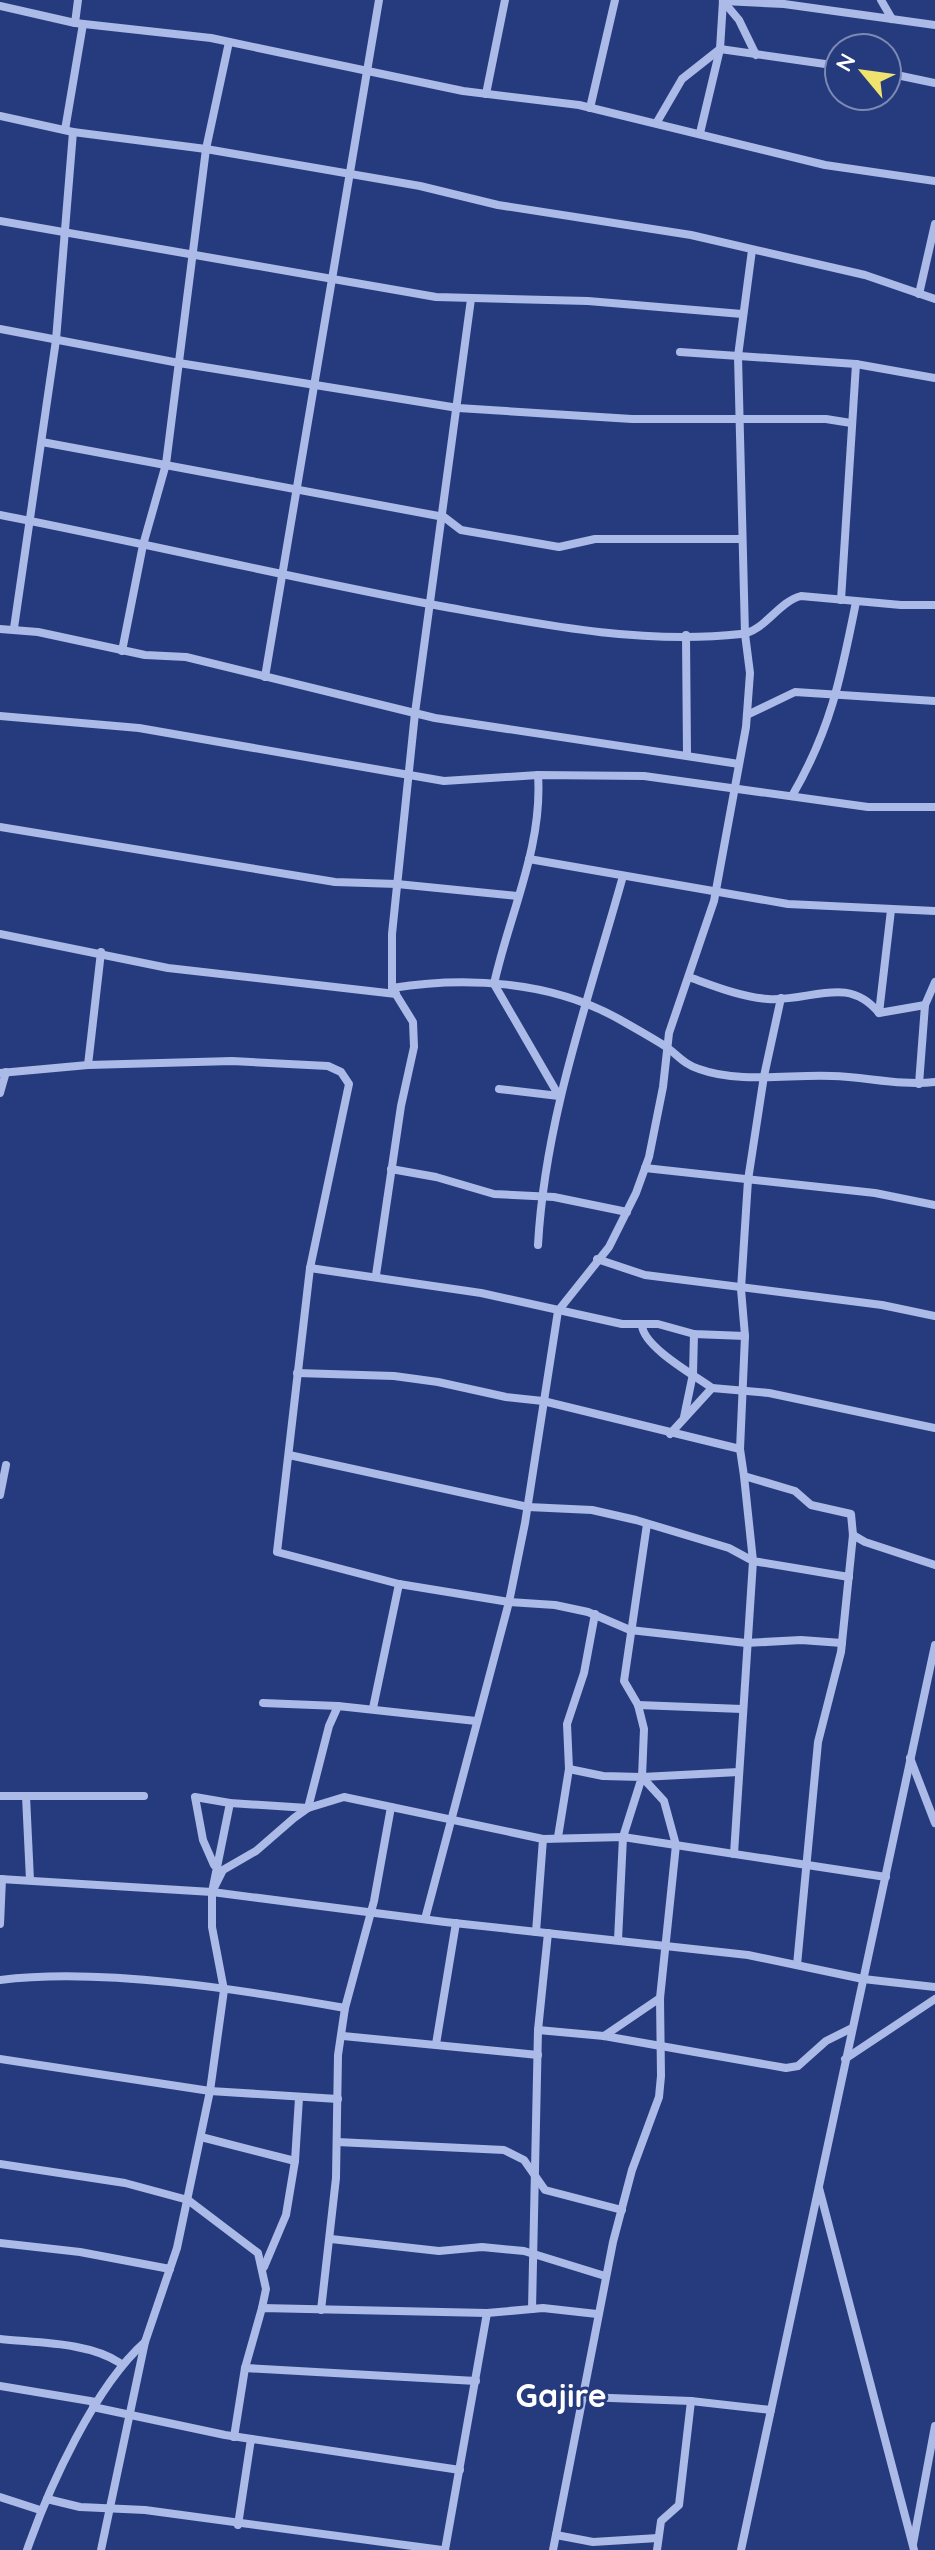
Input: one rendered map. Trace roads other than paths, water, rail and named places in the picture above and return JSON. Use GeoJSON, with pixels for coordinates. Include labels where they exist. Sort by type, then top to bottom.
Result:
{"type":"FeatureCollection","features":[{"type":"Feature","properties":{"kind":"street"},"geometry":{"type":"LineString","coordinates":[[14,628],[56,340],[79,24],[78,0]]}},
{"type":"Feature","properties":{"kind":"street"},"geometry":{"type":"LineString","coordinates":[[265,677],[285,574],[296,491],[379,0]]}},
{"type":"Feature","properties":{"kind":"street"},"geometry":{"type":"LineString","coordinates":[[486,94],[505,0]]}},
{"type":"Feature","properties":{"kind":"street"},"geometry":{"type":"LineString","coordinates":[[590,108],[615,0]]}},
{"type":"Feature","properties":{"kind":"street"},"geometry":{"type":"LineString","coordinates":[[722,0],[784,4],[935,25]]}},
{"type":"Feature","properties":{"kind":"street"},"geometry":{"type":"LineString","coordinates":[[700,133],[720,49],[722,0]]}},
{"type":"Feature","properties":{"kind":"street"},"geometry":{"type":"LineString","coordinates":[[722,0],[739,20],[756,55]]}},
{"type":"Feature","properties":{"kind":"street"},"geometry":{"type":"LineString","coordinates":[[881,0],[892,19]]}},
{"type":"Feature","properties":{"kind":"street"},"geometry":{"type":"LineString","coordinates":[[0,6],[79,24],[229,42],[369,73],[486,94],[590,108],[825,165],[935,181]]}},
{"type":"Feature","properties":{"kind":"street"},"geometry":{"type":"LineString","coordinates":[[122,651],[143,545],[166,464],[206,149],[229,42]]}},
{"type":"Feature","properties":{"kind":"street"},"geometry":{"type":"LineString","coordinates":[[657,122],[682,79],[720,49],[823,64]]}},
{"type":"Feature","properties":{"kind":"street"},"geometry":{"type":"LineString","coordinates":[[903,76],[935,83]]}},
{"type":"Feature","properties":{"kind":"street"},"geometry":{"type":"LineString","coordinates":[[0,116],[69,131],[206,149],[420,186],[498,205],[625,223],[865,275],[935,299]]}},
{"type":"Feature","properties":{"kind":"street"},"geometry":{"type":"LineString","coordinates":[[0,221],[332,280],[471,299],[588,301],[742,314]]}},
{"type":"Feature","properties":{"kind":"street"},"geometry":{"type":"LineString","coordinates":[[919,294],[935,224]]}},
{"type":"Feature","properties":{"kind":"street"},"geometry":{"type":"LineString","coordinates":[[425,1919],[449,1819],[509,1602],[528,1507],[558,1311],[609,1247],[645,1168],[663,1087],[667,1047],[715,892],[747,715],[750,673],[745,634],[738,356],[752,250]]}},
{"type":"Feature","properties":{"kind":"street"},"geometry":{"type":"LineString","coordinates":[[376,1275],[391,1169],[414,1047],[413,1022],[394,991],[392,934],[411,776],[415,713],[444,517],[471,299]]}},
{"type":"Feature","properties":{"kind":"street"},"geometry":{"type":"LineString","coordinates":[[0,329],[179,363],[458,408],[632,419],[826,419],[851,423]]}},
{"type":"Feature","properties":{"kind":"street"},"geometry":{"type":"LineString","coordinates":[[680,352],[856,364],[935,378]]}},
{"type":"Feature","properties":{"kind":"street"},"geometry":{"type":"LineString","coordinates":[[841,600],[856,364]]}},
{"type":"Feature","properties":{"kind":"street"},"geometry":{"type":"LineString","coordinates":[[42,442],[444,517],[453,527],[461,530],[559,547],[595,539],[742,539]]}},
{"type":"Feature","properties":{"kind":"street"},"geometry":{"type":"LineString","coordinates":[[0,515],[567,630],[745,634],[789,599],[801,596],[935,605]]}},
{"type":"Feature","properties":{"kind":"street"},"geometry":{"type":"LineString","coordinates":[[792,796],[815,755],[837,697],[856,602]]}},
{"type":"Feature","properties":{"kind":"street"},"geometry":{"type":"LineString","coordinates":[[0,629],[14,628],[122,651],[186,657],[415,713],[739,764]]}},
{"type":"Feature","properties":{"kind":"street"},"geometry":{"type":"LineString","coordinates":[[686,635],[687,755]]}},
{"type":"Feature","properties":{"kind":"street"},"geometry":{"type":"LineString","coordinates":[[747,715],[795,692],[935,701]]}},
{"type":"Feature","properties":{"kind":"street"},"geometry":{"type":"LineString","coordinates":[[0,716],[139,728],[411,776],[483,781],[538,775],[644,776],[868,807],[935,807]]}},
{"type":"Feature","properties":{"kind":"street"},"geometry":{"type":"LineString","coordinates":[[538,775],[535,840],[494,984],[559,1096]]}},
{"type":"Feature","properties":{"kind":"street"},"geometry":{"type":"LineString","coordinates":[[0,827],[335,882],[397,884],[517,896]]}},
{"type":"Feature","properties":{"kind":"street"},"geometry":{"type":"LineString","coordinates":[[529,859],[788,904],[935,911]]}},
{"type":"Feature","properties":{"kind":"street"},"geometry":{"type":"LineString","coordinates":[[538,1245],[541,1197],[559,1096],[623,876]]}},
{"type":"Feature","properties":{"kind":"street"},"geometry":{"type":"LineString","coordinates":[[879,1013],[891,910]]}},
{"type":"Feature","properties":{"kind":"street"},"geometry":{"type":"LineString","coordinates":[[0,934],[168,968],[394,991],[434,981],[494,984],[587,1004],[667,1047],[682,1063],[703,1071],[764,1076],[836,1076],[919,1084],[935,1082]]}},
{"type":"Feature","properties":{"kind":"street"},"geometry":{"type":"LineString","coordinates":[[88,1065],[101,952]]}},
{"type":"Feature","properties":{"kind":"street"},"geometry":{"type":"LineString","coordinates":[[689,977],[722,989],[767,999],[850,990],[866,997],[879,1013]]}},
{"type":"Feature","properties":{"kind":"street"},"geometry":{"type":"LineString","coordinates":[[919,1084],[925,1005],[935,982]]}},
{"type":"Feature","properties":{"kind":"street"},"geometry":{"type":"LineString","coordinates":[[734,1854],[753,1561],[740,1449],[745,1336],[741,1289],[748,1180],[764,1076],[781,998]]}},
{"type":"Feature","properties":{"kind":"street"},"geometry":{"type":"LineString","coordinates":[[879,1013],[925,1005]]}},
{"type":"Feature","properties":{"kind":"street"},"geometry":{"type":"LineString","coordinates":[[0,1093],[3,1072],[88,1065],[232,1061],[328,1066],[341,1072],[349,1084],[310,1268],[277,1552],[399,1584],[509,1602],[555,1605],[595,1614],[630,1630],[746,1643],[801,1640],[842,1643]]}},
{"type":"Feature","properties":{"kind":"street"},"geometry":{"type":"LineString","coordinates":[[499,1089],[559,1096]]}},
{"type":"Feature","properties":{"kind":"street"},"geometry":{"type":"LineString","coordinates":[[645,1168],[875,1193],[935,1205]]}},
{"type":"Feature","properties":{"kind":"street"},"geometry":{"type":"LineString","coordinates":[[391,1169],[436,1177],[494,1194],[587,1202],[627,1212]]}},
{"type":"Feature","properties":{"kind":"street"},"geometry":{"type":"LineString","coordinates":[[597,1259],[645,1275],[882,1305],[935,1316]]}},
{"type":"Feature","properties":{"kind":"street"},"geometry":{"type":"LineString","coordinates":[[310,1268],[376,1275],[642,1326],[658,1324],[694,1334],[745,1336]]}},
{"type":"Feature","properties":{"kind":"street"},"geometry":{"type":"LineString","coordinates":[[642,1326],[655,1348],[712,1388],[769,1393],[935,1428]]}},
{"type":"Feature","properties":{"kind":"street"},"geometry":{"type":"LineString","coordinates":[[684,1417],[693,1374],[694,1334]]}},
{"type":"Feature","properties":{"kind":"street"},"geometry":{"type":"LineString","coordinates":[[297,1373],[394,1376],[543,1401],[740,1449]]}},
{"type":"Feature","properties":{"kind":"street"},"geometry":{"type":"LineString","coordinates":[[670,1434],[712,1388]]}},
{"type":"Feature","properties":{"kind":"street"},"geometry":{"type":"LineString","coordinates":[[289,1455],[528,1507],[592,1510],[729,1548],[753,1561],[849,1577]]}},
{"type":"Feature","properties":{"kind":"street"},"geometry":{"type":"LineString","coordinates":[[0,1495],[6,1465]]}},
{"type":"Feature","properties":{"kind":"street"},"geometry":{"type":"LineString","coordinates":[[744,1476],[795,1491],[811,1505],[851,1514],[853,1535],[842,1643],[823,1716],[814,1809],[804,1865],[797,1965]]}},
{"type":"Feature","properties":{"kind":"street"},"geometry":{"type":"LineString","coordinates":[[618,1940],[623,1837],[642,1777],[644,1729],[638,1705],[625,1687],[630,1630],[647,1524]]}},
{"type":"Feature","properties":{"kind":"street"},"geometry":{"type":"LineString","coordinates":[[853,1535],[935,1565]]}},
{"type":"Feature","properties":{"kind":"street"},"geometry":{"type":"LineString","coordinates":[[373,1708],[399,1584]]}},
{"type":"Feature","properties":{"kind":"street"},"geometry":{"type":"LineString","coordinates":[[558,1837],[569,1769],[567,1724],[584,1673],[595,1614]]}},
{"type":"Feature","properties":{"kind":"street"},"geometry":{"type":"LineString","coordinates":[[741,2550],[935,1645]]}},
{"type":"Feature","properties":{"kind":"street"},"geometry":{"type":"LineString","coordinates":[[263,1703],[373,1708],[476,1721]]}},
{"type":"Feature","properties":{"kind":"street"},"geometry":{"type":"LineString","coordinates":[[638,1705],[742,1709]]}},
{"type":"Feature","properties":{"kind":"street"},"geometry":{"type":"LineString","coordinates":[[212,1892],[223,1870],[256,1851],[308,1808],[329,1726],[338,1706]]}},
{"type":"Feature","properties":{"kind":"street"},"geometry":{"type":"LineString","coordinates":[[910,1758],[935,1823]]}},
{"type":"Feature","properties":{"kind":"street"},"geometry":{"type":"LineString","coordinates":[[569,1769],[603,1776],[642,1777],[739,1772]]}},
{"type":"Feature","properties":{"kind":"street"},"geometry":{"type":"LineString","coordinates":[[553,2550],[605,2276],[632,2170],[659,2097],[660,1998],[676,1845],[664,1801],[642,1777]]}},
{"type":"Feature","properties":{"kind":"street"},"geometry":{"type":"LineString","coordinates":[[0,1796],[144,1796]]}},
{"type":"Feature","properties":{"kind":"street"},"geometry":{"type":"LineString","coordinates":[[26,1796],[30,1880]]}},
{"type":"Feature","properties":{"kind":"street"},"geometry":{"type":"LineString","coordinates":[[215,1867],[203,1840],[195,1797],[230,1803],[308,1808],[344,1797],[543,1839],[623,1837],[886,1877]]}},
{"type":"Feature","properties":{"kind":"street"},"geometry":{"type":"LineString","coordinates":[[101,2550],[128,2413],[145,2342],[170,2269],[188,2200],[210,2091],[224,1990],[212,1927],[212,1892],[230,1803]]}},
{"type":"Feature","properties":{"kind":"street"},"geometry":{"type":"LineString","coordinates":[[321,2310],[331,2239],[338,2055],[345,2008],[371,1911],[391,1807]]}},
{"type":"Feature","properties":{"kind":"street"},"geometry":{"type":"LineString","coordinates":[[536,1932],[543,1839]]}},
{"type":"Feature","properties":{"kind":"street"},"geometry":{"type":"LineString","coordinates":[[0,1924],[1,1879],[212,1892],[456,1923],[667,1945],[797,1965],[863,1979],[935,1987]]}},
{"type":"Feature","properties":{"kind":"street"},"geometry":{"type":"LineString","coordinates":[[436,2044],[456,1923]]}},
{"type":"Feature","properties":{"kind":"street"},"geometry":{"type":"LineString","coordinates":[[532,2309],[538,2030],[548,1933]]}},
{"type":"Feature","properties":{"kind":"street"},"geometry":{"type":"LineString","coordinates":[[0,1980],[25,1977],[120,1980],[224,1990],[345,2008]]}},
{"type":"Feature","properties":{"kind":"street"},"geometry":{"type":"LineString","coordinates":[[604,2036],[660,1998]]}},
{"type":"Feature","properties":{"kind":"street"},"geometry":{"type":"LineString","coordinates":[[844,2059],[935,1999]]}},
{"type":"Feature","properties":{"kind":"street"},"geometry":{"type":"LineString","coordinates":[[538,2030],[604,2036],[786,2068],[798,2066],[826,2041],[852,2028]]}},
{"type":"Feature","properties":{"kind":"street"},"geometry":{"type":"LineString","coordinates":[[343,2036],[538,2055]]}},
{"type":"Feature","properties":{"kind":"street"},"geometry":{"type":"LineString","coordinates":[[0,2059],[210,2091],[338,2099]]}},
{"type":"Feature","properties":{"kind":"street"},"geometry":{"type":"LineString","coordinates":[[264,2268],[286,2215],[295,2161],[299,2098]]}},
{"type":"Feature","properties":{"kind":"street"},"geometry":{"type":"LineString","coordinates":[[201,2137],[295,2161]]}},
{"type":"Feature","properties":{"kind":"street"},"geometry":{"type":"LineString","coordinates":[[337,2142],[497,2148],[524,2160],[545,2190],[622,2210]]}},
{"type":"Feature","properties":{"kind":"street"},"geometry":{"type":"LineString","coordinates":[[0,2164],[125,2183],[188,2200],[258,2253],[264,2268],[266,2289],[245,2368],[234,2437]]}},
{"type":"Feature","properties":{"kind":"street"},"geometry":{"type":"LineString","coordinates":[[818,2184],[913,2549]]}},
{"type":"Feature","properties":{"kind":"street"},"geometry":{"type":"LineString","coordinates":[[331,2239],[439,2251],[482,2247],[535,2253],[605,2276]]}},
{"type":"Feature","properties":{"kind":"street"},"geometry":{"type":"LineString","coordinates":[[0,2243],[80,2252],[170,2269]]}},
{"type":"Feature","properties":{"kind":"street"},"geometry":{"type":"LineString","coordinates":[[262,2308],[487,2313],[532,2309],[597,2314]]}},
{"type":"Feature","properties":{"kind":"street"},"geometry":{"type":"LineString","coordinates":[[47,2499],[107,2510],[145,2510],[238,2525],[444,2550],[487,2313]]}},
{"type":"Feature","properties":{"kind":"street"},"geometry":{"type":"LineString","coordinates":[[0,2339],[84,2350],[110,2356],[120,2363]]}},
{"type":"Feature","properties":{"kind":"street"},"geometry":{"type":"LineString","coordinates":[[27,2550],[40,2510],[94,2404],[120,2363],[145,2342]]}},
{"type":"Feature","properties":{"kind":"street"},"geometry":{"type":"LineString","coordinates":[[245,2368],[476,2381]]}},
{"type":"Feature","properties":{"kind":"street"},"geometry":{"type":"LineString","coordinates":[[0,2386],[94,2404],[234,2437],[460,2470]]}},
{"type":"Feature","properties":{"kind":"street"},"geometry":{"type":"LineString","coordinates":[[584,2397],[691,2401],[771,2410]]}},
{"type":"Feature","properties":{"kind":"street"},"geometry":{"type":"LineString","coordinates":[[657,2550],[661,2521],[679,2505],[691,2401]]}},
{"type":"Feature","properties":{"kind":"street"},"geometry":{"type":"LineString","coordinates":[[913,2549],[935,2426]]}},
{"type":"Feature","properties":{"kind":"street"},"geometry":{"type":"LineString","coordinates":[[238,2525],[251,2439]]}},
{"type":"Feature","properties":{"kind":"street"},"geometry":{"type":"LineString","coordinates":[[0,2497],[40,2510]]}},
{"type":"Feature","properties":{"kind":"street"},"geometry":{"type":"LineString","coordinates":[[556,2535],[593,2542],[658,2538]]}},
{"type":"Feature","properties":{"kind":"street"},"geometry":{"type":"LineString","coordinates":[[365,2550],[367,2539]]}},
{"type":"Feature","properties":{"kind":"district","name":"Gajire"},"geometry":{"type":"Point","coordinates":[561,2396]}}]}
